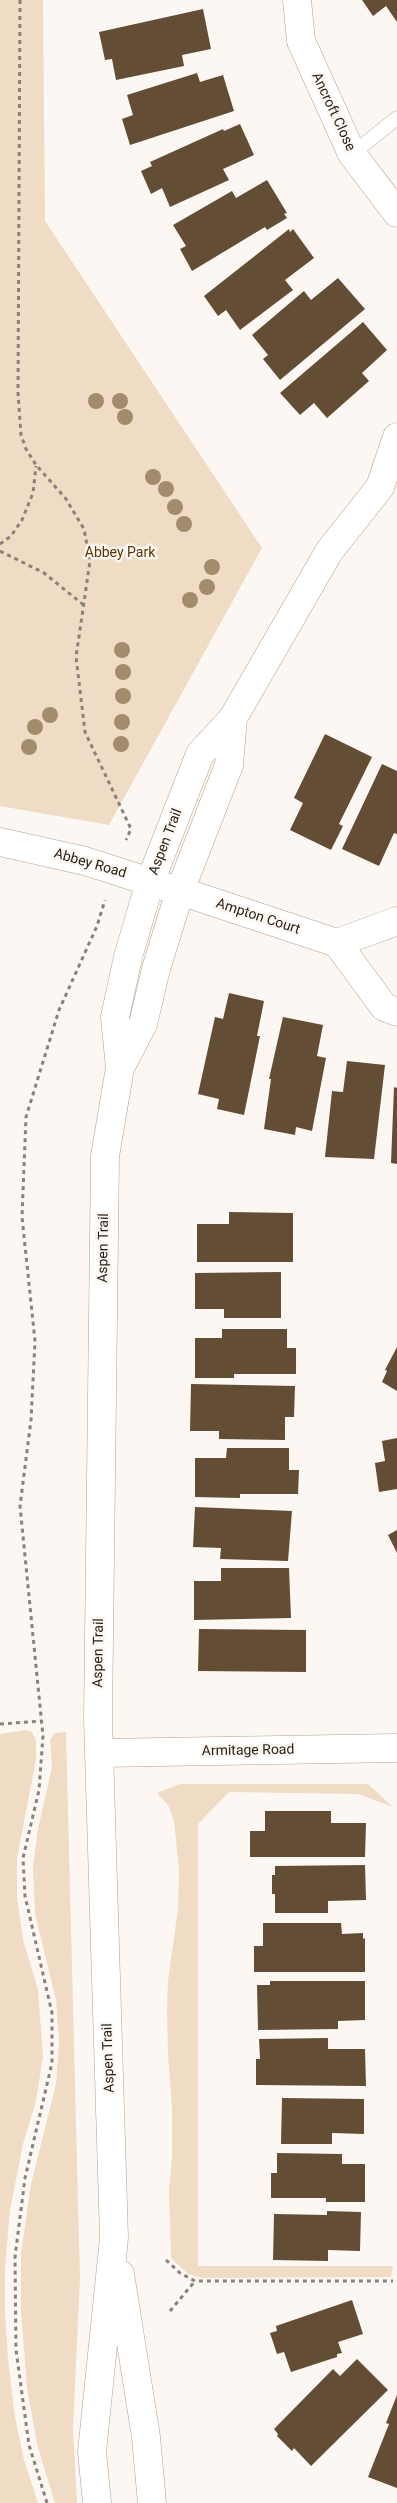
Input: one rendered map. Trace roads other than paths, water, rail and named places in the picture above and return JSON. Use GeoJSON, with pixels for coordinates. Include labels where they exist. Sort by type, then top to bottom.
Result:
{"type":"FeatureCollection","features":[{"type":"Feature","properties":{"kind":"street","name":"Ancroft Close"},"geometry":{"type":"LineString","coordinates":[[296,0],[301,41],[352,154],[397,213]]}},
{"type":"Feature","properties":{"kind":"street","name":"Aspen Trail"},"geometry":{"type":"LineString","coordinates":[[152,2503],[146,2437],[114,2238],[100,1754],[105,1156],[120,1068],[115,1017],[128,957],[150,882],[200,754],[233,718],[330,550],[388,482],[397,437]]}},
{"type":"Feature","properties":{"kind":"street","name":"Aspen Trail"},"geometry":{"type":"LineString","coordinates":[[120,1068],[143,1024],[156,970],[180,891],[229,765],[233,718]]}},
{"type":"Feature","properties":{"kind":"street","name":"Abbey Road"},"geometry":{"type":"LineString","coordinates":[[0,842],[85,861],[180,891]]}},
{"type":"Feature","properties":{"kind":"street","name":"Ampton Court"},"geometry":{"type":"LineString","coordinates":[[180,891],[337,943]]}},
{"type":"Feature","properties":{"kind":"street"},"geometry":{"type":"LineString","coordinates":[[397,921],[337,943],[384,1008],[397,1012]]}},
{"type":"Feature","properties":{"kind":"street","name":"Armitage Road"},"geometry":{"type":"LineString","coordinates":[[100,1754],[397,1748]]}},
{"type":"Feature","properties":{"kind":"street","name":"Aspen Trail"},"geometry":{"type":"LineString","coordinates":[[97,2503],[92,2452],[114,2238]]}},
{"type":"Feature","properties":{"kind":"lane"},"geometry":{"type":"LineString","coordinates":[[352,154],[397,118]]}},
{"type":"Feature","properties":{"kind":"park label","name":"Abbey Park"},"geometry":{"type":"Point","coordinates":[120,553]}}]}
